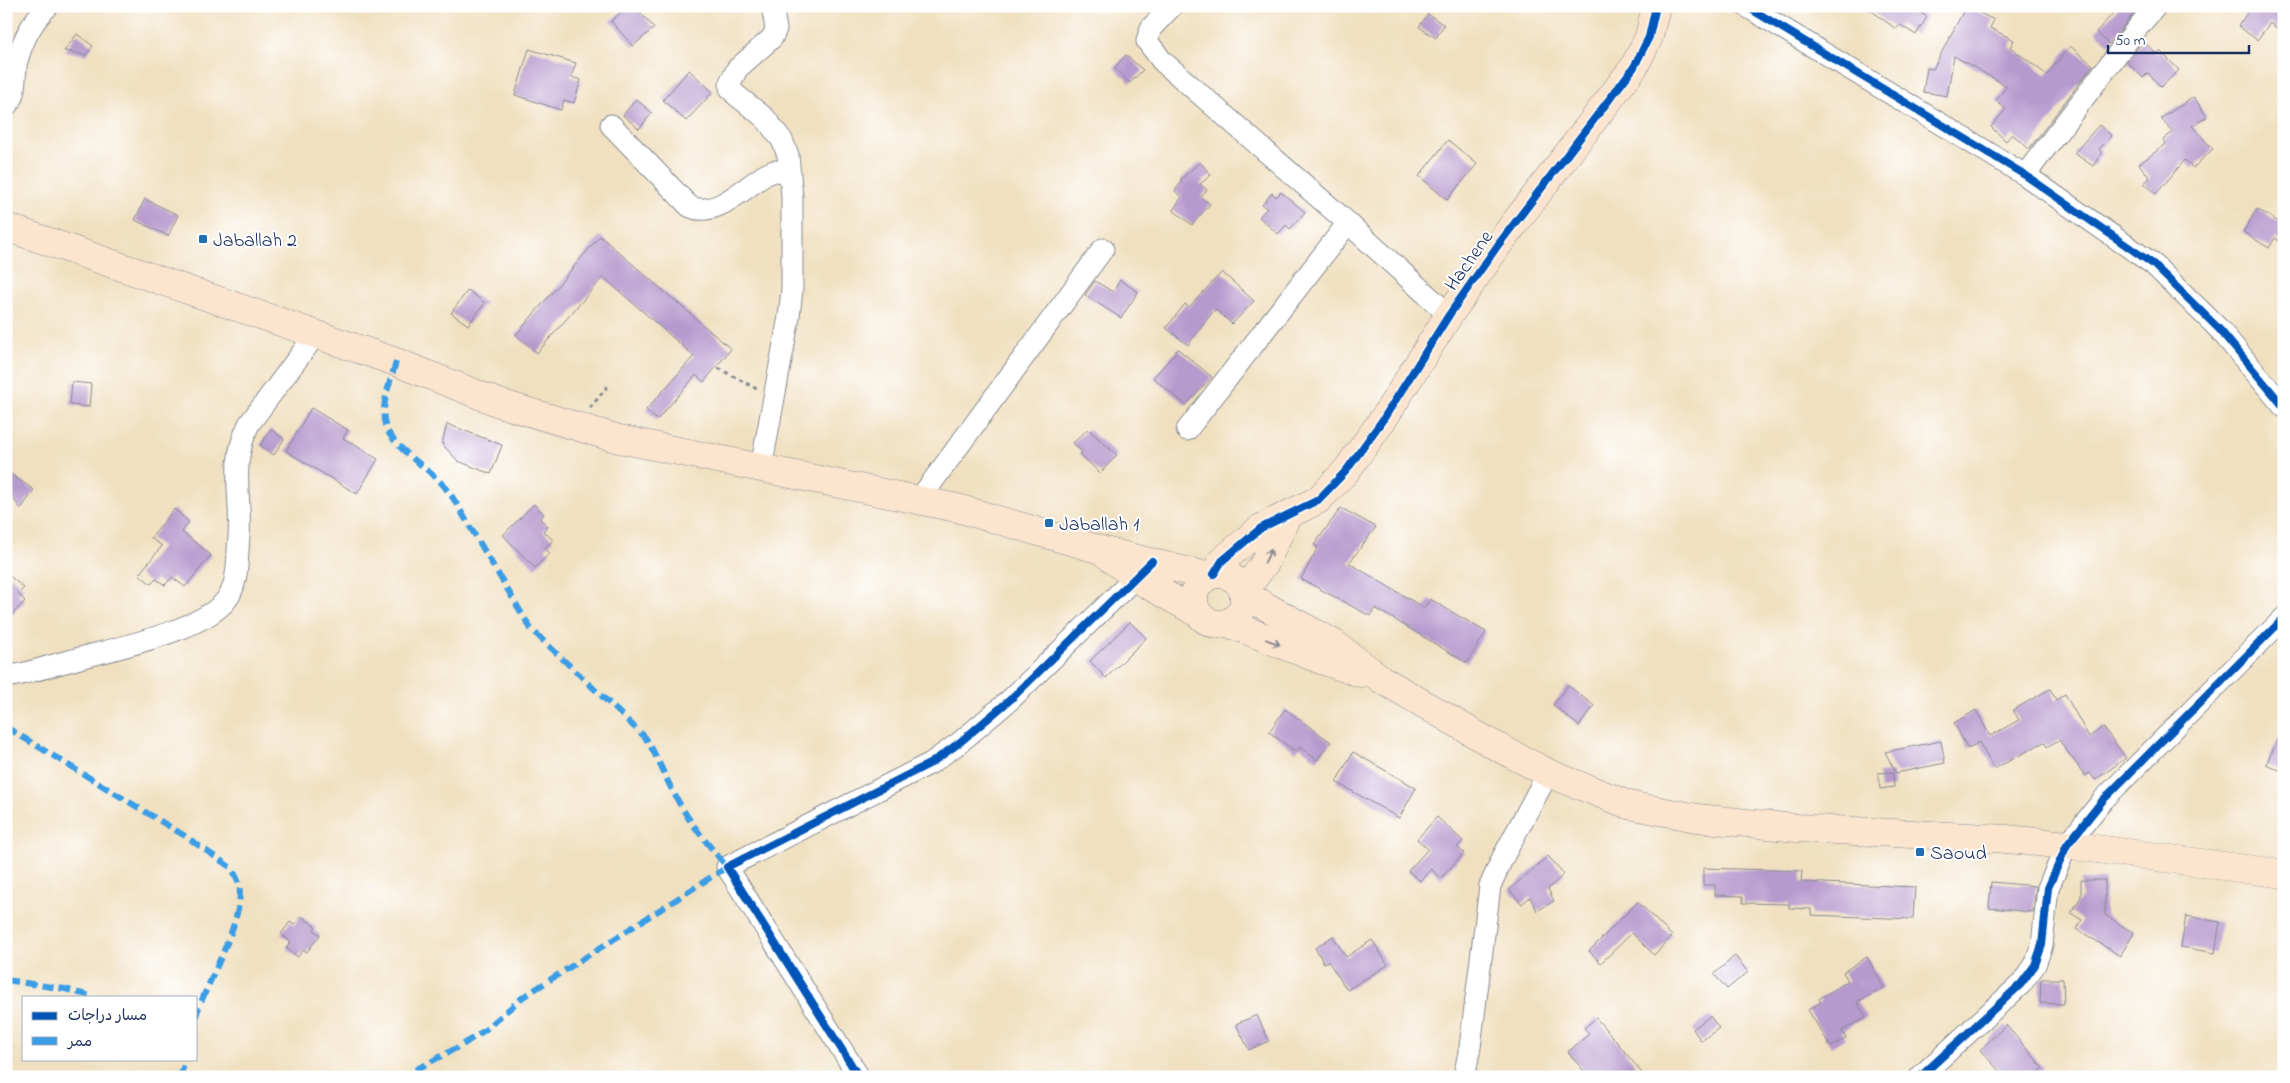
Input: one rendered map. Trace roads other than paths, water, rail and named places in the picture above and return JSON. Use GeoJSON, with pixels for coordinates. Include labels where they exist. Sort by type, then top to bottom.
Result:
{"type":"FeatureCollection","features":[{"type":"Feature","properties":{"kind":"main road","name":"Hachene"},"geometry":{"type":"LineString","coordinates":[[1211,575],[1222,561],[1261,528],[1318,500],[1346,471],[1384,418],[1449,315],[1498,245],[1634,67],[1649,37],[1656,6]]}},
{"type":"Feature","properties":{"kind":"main road"},"geometry":{"type":"LineString","coordinates":[[6,227],[396,362],[502,404],[575,427],[619,439],[957,508],[1100,550],[1144,570],[1212,623],[1228,623],[1321,660],[1381,679]]}},
{"type":"Feature","properties":{"kind":"main road"},"geometry":{"type":"LineString","coordinates":[[1244,593],[1265,563],[1286,516]]}},
{"type":"Feature","properties":{"kind":"main road"},"geometry":{"type":"LineString","coordinates":[[1144,570],[1232,577],[1240,583],[1244,593],[1244,606],[1238,617],[1228,623]]}},
{"type":"Feature","properties":{"kind":"main road"},"geometry":{"type":"LineString","coordinates":[[1198,613],[1194,597],[1200,582],[1211,575]]}},
{"type":"Feature","properties":{"kind":"main road"},"geometry":{"type":"LineString","coordinates":[[1244,593],[1333,643],[1381,679],[1548,773],[1629,805],[1698,818],[1797,828],[2007,839],[2066,845],[2284,874]]}},
{"type":"Feature","properties":{"kind":"street"},"geometry":{"type":"LineString","coordinates":[[6,106],[11,101],[17,61],[25,38],[39,15],[48,6]]}},
{"type":"Feature","properties":{"kind":"street"},"geometry":{"type":"LineString","coordinates":[[761,468],[785,344],[792,289],[792,197],[790,172],[788,155],[782,140],[765,118],[736,95],[730,88],[730,82],[737,69],[772,38],[776,29],[772,6]]}},
{"type":"Feature","properties":{"kind":"street"},"geometry":{"type":"LineString","coordinates":[[1172,6],[1148,34],[1147,42],[1162,61],[1348,223],[1449,315]]}},
{"type":"Feature","properties":{"kind":"street"},"geometry":{"type":"LineString","coordinates":[[1746,6],[2025,175],[2096,222],[2152,264],[2220,330],[2284,407]]}},
{"type":"Feature","properties":{"kind":"street"},"geometry":{"type":"LineString","coordinates":[[2025,175],[2156,6]]}},
{"type":"Feature","properties":{"kind":"street"},"geometry":{"type":"LineString","coordinates":[[611,125],[690,206],[698,210],[715,207],[774,171],[790,172]]}},
{"type":"Feature","properties":{"kind":"street"},"geometry":{"type":"LineString","coordinates":[[1187,430],[1348,223]]}},
{"type":"Feature","properties":{"kind":"street"},"geometry":{"type":"LineString","coordinates":[[919,500],[1103,249]]}},
{"type":"Feature","properties":{"kind":"street"},"geometry":{"type":"LineString","coordinates":[[6,677],[152,637],[192,623],[219,608],[233,589],[240,521],[236,488],[241,441],[249,424],[316,334]]}},
{"type":"Feature","properties":{"kind":"street"},"geometry":{"type":"LineString","coordinates":[[858,1077],[727,867],[931,763],[959,743],[1010,699],[1144,570]]}},
{"type":"Feature","properties":{"kind":"street"},"geometry":{"type":"LineString","coordinates":[[1920,1077],[2020,984],[2036,966],[2042,945],[2048,888],[2066,845],[2103,800],[2284,618]]}},
{"type":"Feature","properties":{"kind":"street"},"geometry":{"type":"LineString","coordinates":[[1465,1076],[1490,886],[1548,773]]}},
{"type":"Feature","properties":{"kind":"place","name":"Jaballah 2"},"geometry":{"type":"Point","coordinates":[203,239]}},
{"type":"Feature","properties":{"kind":"place","name":"Jaballah 1"},"geometry":{"type":"Point","coordinates":[1049,523]}},
{"type":"Feature","properties":{"kind":"place","name":"Saoud"},"geometry":{"type":"Point","coordinates":[1920,852]}}]}
